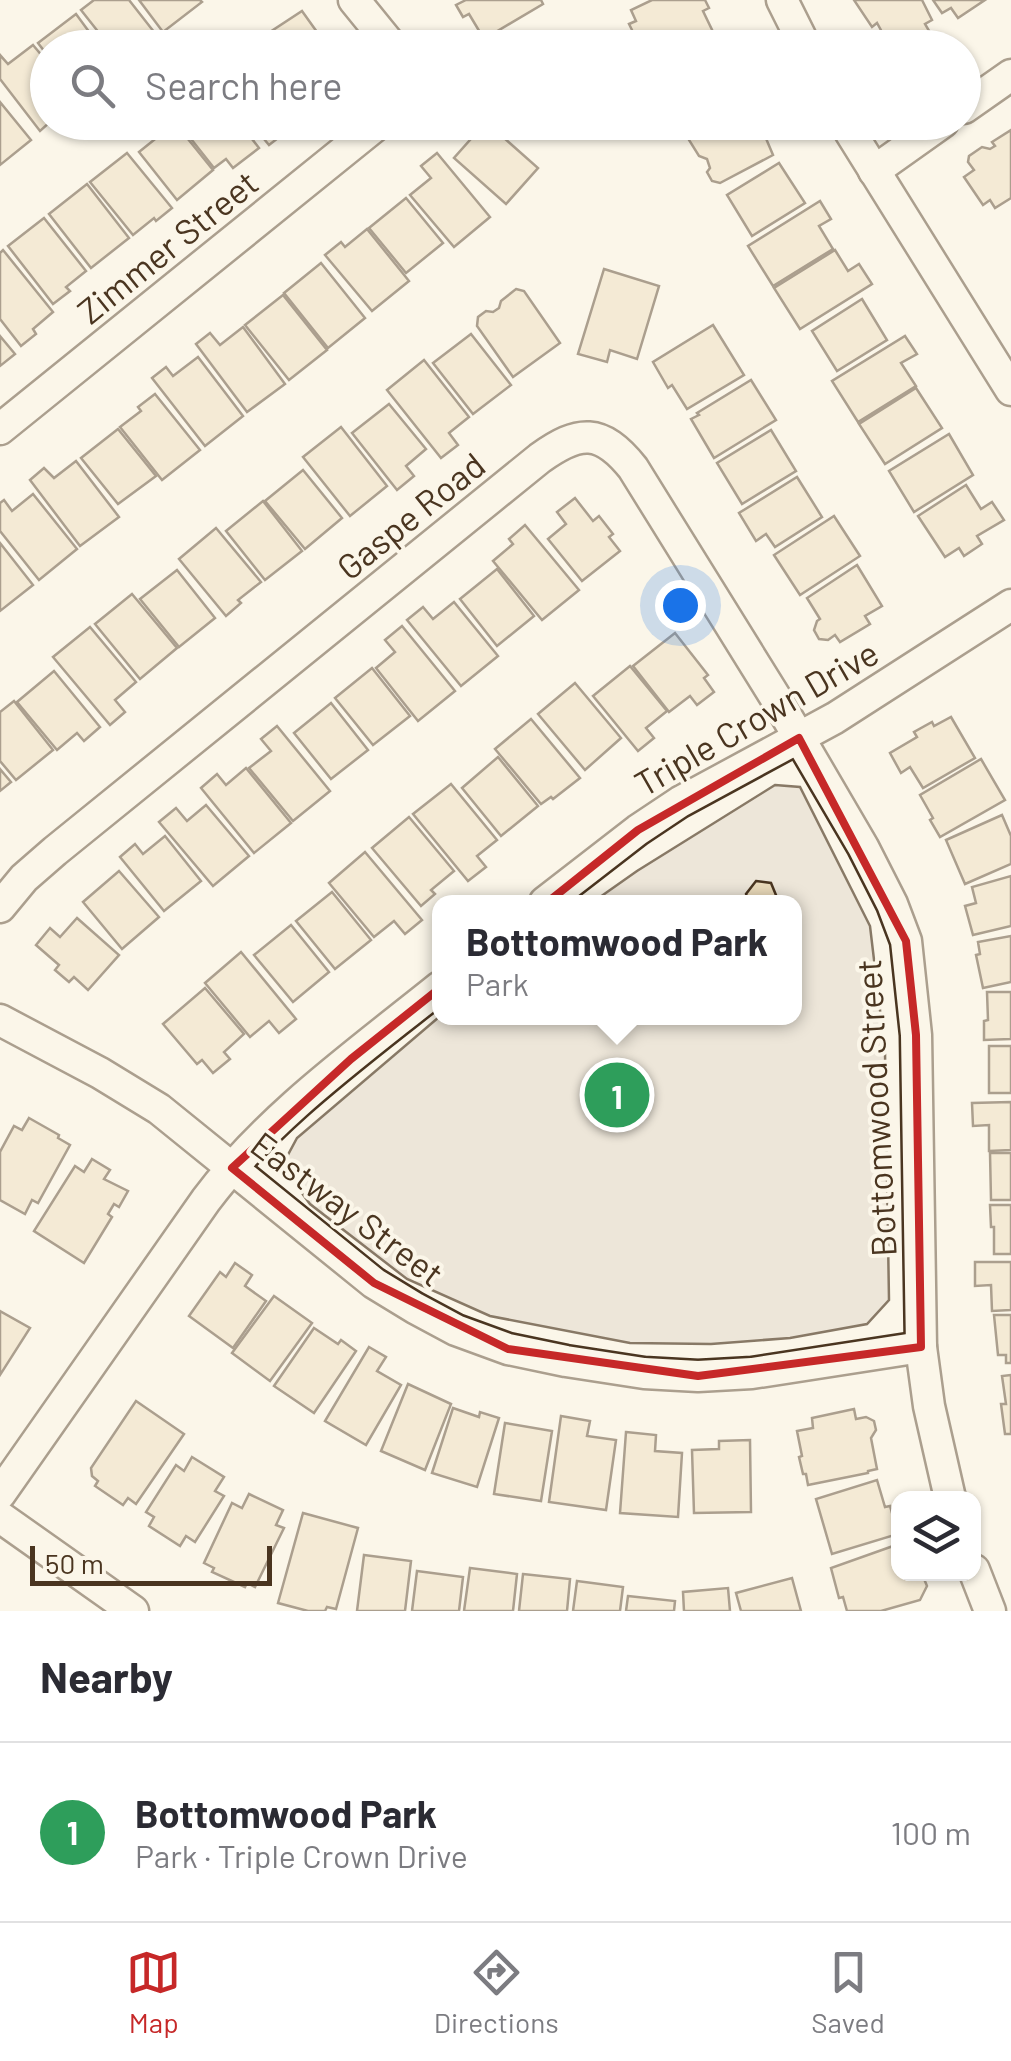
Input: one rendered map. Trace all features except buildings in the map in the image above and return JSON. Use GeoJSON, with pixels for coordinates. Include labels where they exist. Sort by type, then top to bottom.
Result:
{"type":"FeatureCollection","features":[{"type":"Feature","properties":{"kind":"street"},"geometry":{"type":"LineString","coordinates":[[354,0],[378,30]]}},
{"type":"Feature","properties":{"kind":"street"},"geometry":{"type":"LineString","coordinates":[[782,0],[797,30]]}},
{"type":"Feature","properties":{"kind":"street"},"geometry":{"type":"LineString","coordinates":[[981,96],[1011,76]]}},
{"type":"Feature","properties":{"kind":"street","name":"Zimmer Street"},"geometry":{"type":"LineString","coordinates":[[0,429],[358,140]]}},
{"type":"Feature","properties":{"kind":"street"},"geometry":{"type":"LineString","coordinates":[[855,140],[1011,390]]}},
{"type":"Feature","properties":{"kind":"street"},"geometry":{"type":"LineString","coordinates":[[874,171],[918,140]]}},
{"type":"Feature","properties":{"kind":"street","name":"Gaspe Road"},"geometry":{"type":"LineString","coordinates":[[0,907],[24,878],[55,851],[564,440],[586,437],[608,444],[633,468],[799,738]]}},
{"type":"Feature","properties":{"kind":"street","name":"Triple Crown Drive"},"geometry":{"type":"LineString","coordinates":[[553,895],[680,802],[799,738],[1011,605]]}},
{"type":"Feature","properties":{"kind":"street","name":"Bottomwood Street"},"geometry":{"type":"LineString","coordinates":[[799,738],[863,846],[906,942],[916,1035],[921,1347],[948,1491]]}},
{"type":"Feature","properties":{"kind":"street"},"geometry":{"type":"LineString","coordinates":[[0,1494],[232,1168],[276,1122],[432,994]]}},
{"type":"Feature","properties":{"kind":"street","name":"Eastway Street"},"geometry":{"type":"LineString","coordinates":[[0,1020],[100,1072],[158,1109],[374,1283],[456,1330],[566,1362],[698,1376],[752,1373],[921,1347]]}},
{"type":"Feature","properties":{"kind":"street"},"geometry":{"type":"LineString","coordinates":[[0,1517],[132,1611]]}},
{"type":"Feature","properties":{"kind":"street"},"geometry":{"type":"LineString","coordinates":[[978,1581],[990,1611]]}},
{"type":"Feature","properties":{"kind":"highlighted area"},"geometry":{"type":"Polygon","coordinates":[[[799,738],[906,941],[916,1035],[921,1347],[698,1376],[508,1349],[374,1283],[232,1168],[351,1059],[638,830],[799,738]]]}},
{"type":"Feature","properties":{"kind":"shaded area"},"geometry":{"type":"Polygon","coordinates":[[[775,785],[800,787],[870,926],[885,1052],[889,1300],[867,1324],[790,1338],[711,1344],[630,1343],[490,1316],[407,1279],[310,1204],[282,1166],[297,1138],[432,1023],[802,1025],[802,895],[603,895],[775,785]]]}},
{"type":"Feature","properties":{"kind":"place","name":"Bottomwood Park"},"geometry":{"type":"Point","coordinates":[617,1095]}}]}
